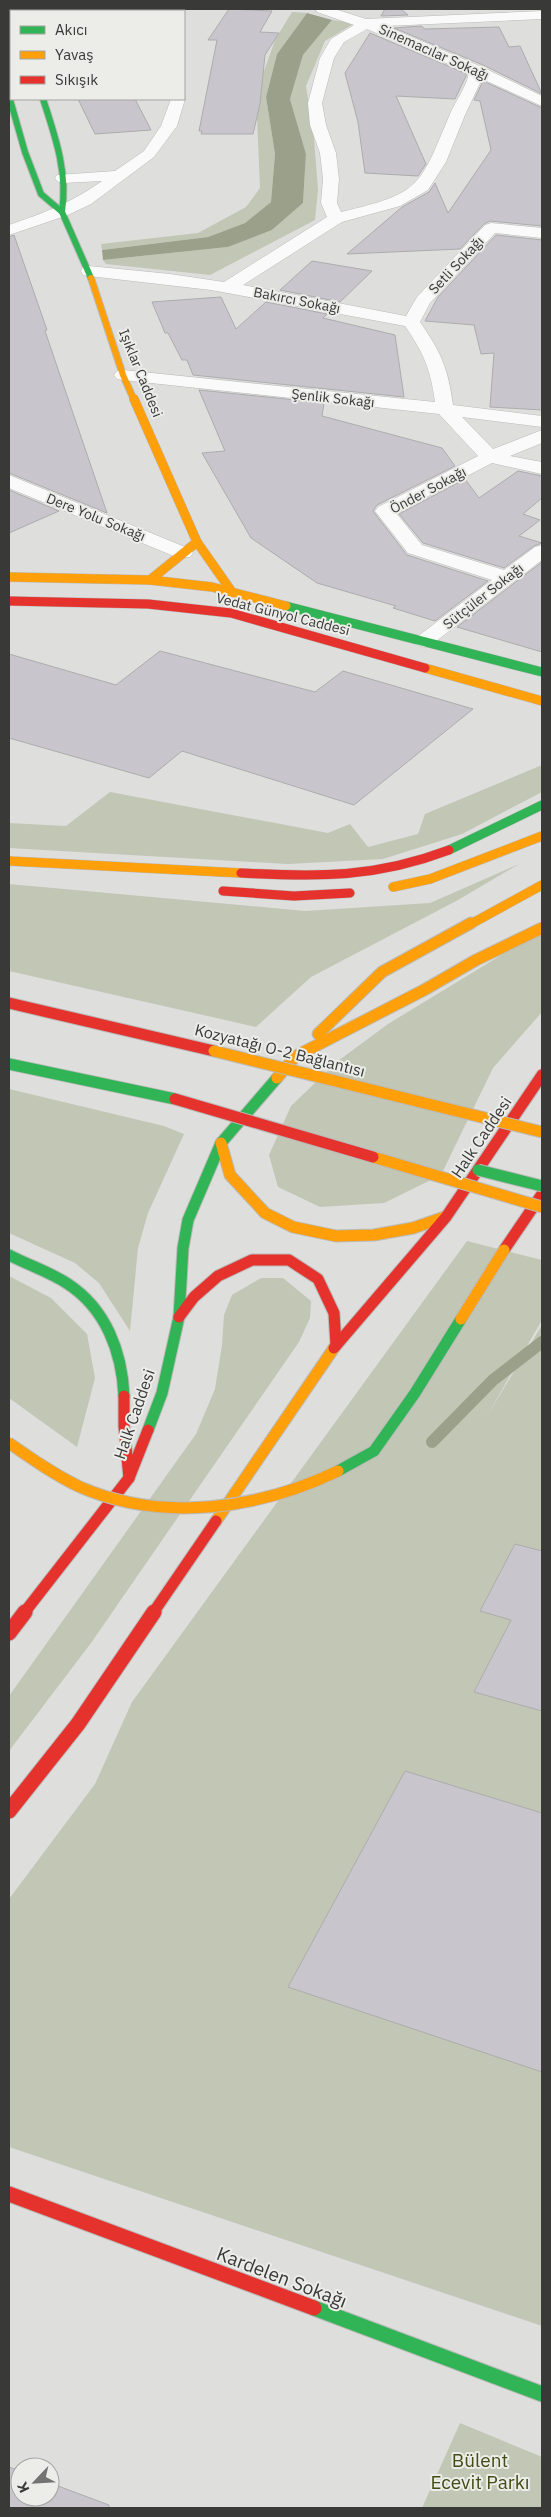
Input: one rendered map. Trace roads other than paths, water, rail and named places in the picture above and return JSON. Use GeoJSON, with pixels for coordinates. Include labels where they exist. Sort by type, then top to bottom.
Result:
{"type":"FeatureCollection","features":[{"type":"Feature","properties":{"kind":"main road","name":"Işıklar Caddesi"},"geometry":{"type":"LineString","coordinates":[[10,100],[25,152],[41,194],[62,212],[89,271],[123,375],[190,547],[232,592]]}},
{"type":"Feature","properties":{"kind":"main road"},"geometry":{"type":"LineString","coordinates":[[44,100],[54,133],[66,196],[62,212]]}},
{"type":"Feature","properties":{"kind":"main road"},"geometry":{"type":"LineString","coordinates":[[150,580],[190,547]]}},
{"type":"Feature","properties":{"kind":"main road","name":"Vedat Günyol Caddesi"},"geometry":{"type":"LineString","coordinates":[[9,577],[150,580],[232,592],[542,672]]}},
{"type":"Feature","properties":{"kind":"main road","name":"Vedat Günyol Caddesi"},"geometry":{"type":"LineString","coordinates":[[9,601],[87,601],[180,606],[231,614],[542,701]]}},
{"type":"Feature","properties":{"kind":"main road"},"geometry":{"type":"LineString","coordinates":[[9,860],[212,873],[340,877],[374,873],[423,861],[472,842],[542,805]]}},
{"type":"Feature","properties":{"kind":"main road"},"geometry":{"type":"LineString","coordinates":[[382,890],[430,879],[542,836]]}},
{"type":"Feature","properties":{"kind":"main road"},"geometry":{"type":"LineString","coordinates":[[9,868],[101,878]]}},
{"type":"Feature","properties":{"kind":"main road"},"geometry":{"type":"LineString","coordinates":[[446,1217],[413,1228],[374,1235],[336,1236],[293,1227],[265,1213],[230,1175],[221,1143],[296,1056],[382,972],[542,885]]}},
{"type":"Feature","properties":{"kind":"main road"},"geometry":{"type":"LineString","coordinates":[[214,890],[294,896],[365,892]]}},
{"type":"Feature","properties":{"kind":"main road"},"geometry":{"type":"LineString","coordinates":[[296,1056],[424,990],[476,960],[542,928]]}},
{"type":"Feature","properties":{"kind":"main road","name":"Kozyatağı O-2 Bağlantısı"},"geometry":{"type":"LineString","coordinates":[[9,1003],[214,1050],[542,1132]]}},
{"type":"Feature","properties":{"kind":"main road"},"geometry":{"type":"LineString","coordinates":[[9,1064],[175,1099],[397,1151]]}},
{"type":"Feature","properties":{"kind":"main road","name":"Halk Caddesi"},"geometry":{"type":"LineString","coordinates":[[9,1811],[78,1724],[336,1345],[446,1217],[542,1075]]}},
{"type":"Feature","properties":{"kind":"main road"},"geometry":{"type":"LineString","coordinates":[[175,1099],[542,1207]]}},
{"type":"Feature","properties":{"kind":"main road","name":"Halk Caddesi"},"geometry":{"type":"LineString","coordinates":[[9,1633],[129,1478],[162,1393],[179,1318],[183,1248],[188,1220],[221,1143]]}},
{"type":"Feature","properties":{"kind":"main road"},"geometry":{"type":"LineString","coordinates":[[465,1167],[542,1186]]}},
{"type":"Feature","properties":{"kind":"main road"},"geometry":{"type":"LineString","coordinates":[[9,1443],[49,1471],[91,1491],[159,1508],[222,1508],[311,1486],[374,1450],[415,1393],[504,1250],[542,1194]]}},
{"type":"Feature","properties":{"kind":"main road"},"geometry":{"type":"LineString","coordinates":[[9,1255],[74,1288],[103,1317],[124,1375],[124,1426],[129,1478]]}},
{"type":"Feature","properties":{"kind":"main road"},"geometry":{"type":"LineString","coordinates":[[179,1318],[194,1296],[218,1276],[252,1260],[289,1260],[318,1279],[334,1313],[336,1345]]}},
{"type":"Feature","properties":{"kind":"main road","name":"Kardelen Sokağı"},"geometry":{"type":"LineString","coordinates":[[9,2194],[115,2232],[542,2394]]}},
{"type":"Feature","properties":{"kind":"street","name":"Sinemacılar Sokağı"},"geometry":{"type":"LineString","coordinates":[[322,9],[368,23],[477,70],[542,102]]}},
{"type":"Feature","properties":{"kind":"street"},"geometry":{"type":"LineString","coordinates":[[336,218],[329,203],[331,179],[328,153],[318,125],[315,103],[327,58],[338,39],[368,23],[493,13],[542,15]]}},
{"type":"Feature","properties":{"kind":"street"},"geometry":{"type":"LineString","coordinates":[[227,286],[301,242],[336,218],[390,204],[421,188],[444,150],[460,110],[475,84],[477,70]]}},
{"type":"Feature","properties":{"kind":"street"},"geometry":{"type":"LineString","coordinates":[[9,230],[62,212],[85,201],[149,154],[169,126],[178,100]]}},
{"type":"Feature","properties":{"kind":"street"},"geometry":{"type":"LineString","coordinates":[[63,178],[117,176]]}},
{"type":"Feature","properties":{"kind":"street","name":"Setli Sokağı"},"geometry":{"type":"LineString","coordinates":[[412,322],[423,301],[491,228],[542,232]]}},
{"type":"Feature","properties":{"kind":"street","name":"Bakırcı Sokağı"},"geometry":{"type":"LineString","coordinates":[[89,271],[142,274],[227,286],[412,322]]}},
{"type":"Feature","properties":{"kind":"street"},"geometry":{"type":"LineString","coordinates":[[412,322],[425,342],[440,374],[445,409],[490,456],[542,468]]}},
{"type":"Feature","properties":{"kind":"street","name":"Şenlik Sokağı"},"geometry":{"type":"LineString","coordinates":[[123,375],[542,421]]}},
{"type":"Feature","properties":{"kind":"street","name":"Önder Sokağı"},"geometry":{"type":"LineString","coordinates":[[507,578],[415,549],[385,511],[490,456],[542,436]]}},
{"type":"Feature","properties":{"kind":"street","name":"Dere Yolu Sokağı"},"geometry":{"type":"LineString","coordinates":[[9,482],[190,547]]}},
{"type":"Feature","properties":{"kind":"street","name":"Sütçüler Sokağı"},"geometry":{"type":"LineString","coordinates":[[424,641],[542,551]]}},
{"type":"Feature","properties":{"kind":"waterway"},"geometry":{"type":"LineString","coordinates":[[432,1442],[493,1380],[542,1342]]}},
{"type":"Feature","properties":{"kind":"park label","name":"Bülent Ecevit Parkı"},"geometry":{"type":"Point","coordinates":[480,2471]}}]}
